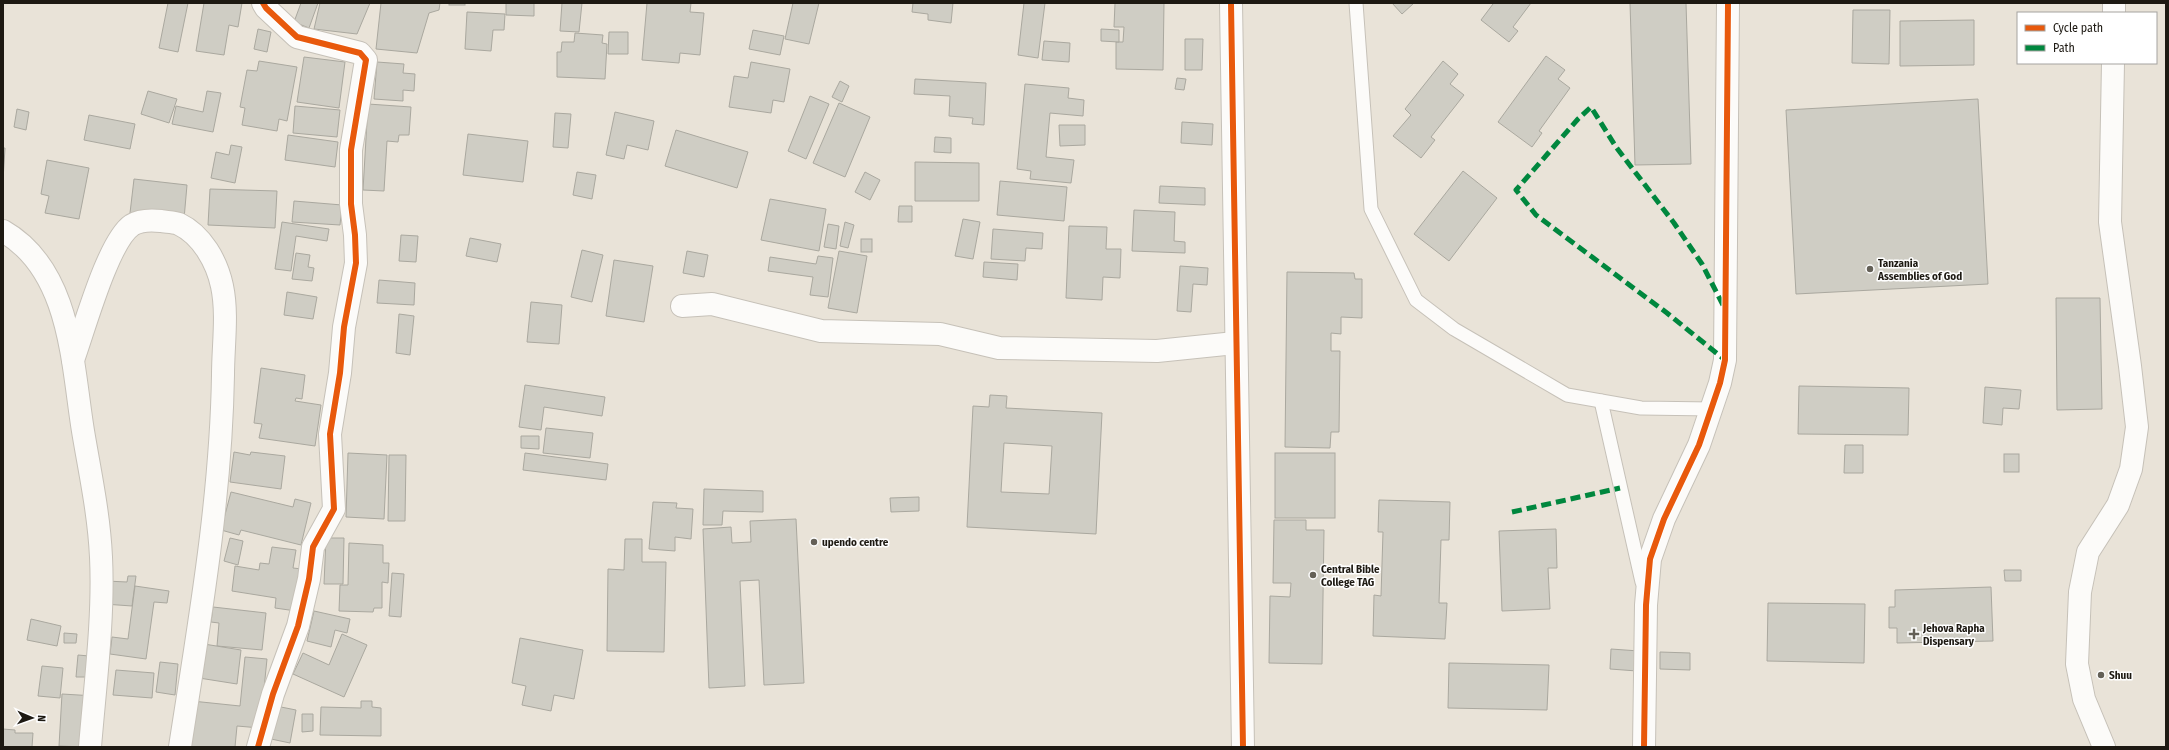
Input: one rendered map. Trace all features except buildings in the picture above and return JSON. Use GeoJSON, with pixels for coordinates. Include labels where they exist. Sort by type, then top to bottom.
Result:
{"type":"FeatureCollection","features":[{"type":"Feature","properties":{"kind":"street"},"geometry":{"type":"LineString","coordinates":[[258,747],[273,694],[298,626],[309,579],[313,547],[334,509],[330,434],[340,373],[344,327],[356,263],[355,235],[351,204],[351,150],[366,60],[360,53],[297,37],[266,8],[263,3]]}},
{"type":"Feature","properties":{"kind":"street"},"geometry":{"type":"LineString","coordinates":[[1231,3],[1235,343],[1243,747]]}},
{"type":"Feature","properties":{"kind":"street"},"geometry":{"type":"LineString","coordinates":[[1644,747],[1646,600],[1648,572],[1655,543],[1699,444],[1712,409],[1725,360],[1728,3]]}},
{"type":"Feature","properties":{"kind":"street"},"geometry":{"type":"LineString","coordinates":[[2104,747],[2084,699],[2077,664],[2080,592],[2088,552],[2118,505],[2131,468],[2137,427],[2110,222],[2113,64]]}},
{"type":"Feature","properties":{"kind":"street"},"geometry":{"type":"LineString","coordinates":[[73,360],[108,259],[130,226],[139,222],[158,220],[178,223],[197,237],[215,265],[222,286],[224,308],[223,399],[217,489],[180,747]]}},
{"type":"Feature","properties":{"kind":"street"},"geometry":{"type":"LineString","coordinates":[[3,231],[26,250],[43,268],[57,297],[73,360],[93,483],[101,557],[101,591],[90,747]]}},
{"type":"Feature","properties":{"kind":"street"},"geometry":{"type":"LineString","coordinates":[[682,306],[712,304],[821,332],[940,334],[999,348],[1157,351],[1235,343]]}},
{"type":"Feature","properties":{"kind":"lane"},"geometry":{"type":"LineString","coordinates":[[1356,3],[1371,209],[1416,300],[1454,329],[1567,395],[1641,408],[1712,409]]}},
{"type":"Feature","properties":{"kind":"lane"},"geometry":{"type":"LineString","coordinates":[[1601,401],[1646,600]]}},
{"type":"Feature","properties":{"kind":"marked path"},"geometry":{"type":"LineString","coordinates":[[1723,305],[1702,264],[1674,223],[1616,147],[1591,107],[1578,119],[1516,190],[1536,215],[1667,313],[1725,360]]}},
{"type":"Feature","properties":{"kind":"marked path"},"geometry":{"type":"LineString","coordinates":[[1512,512],[1620,488]]}},
{"type":"Feature","properties":{"kind":"cycle path"},"geometry":{"type":"LineString","coordinates":[[258,747],[273,694],[298,626],[309,579],[313,547],[334,509],[330,434],[340,373],[344,327],[356,263],[355,235],[351,204],[351,150],[366,60],[360,53],[297,37],[266,8],[263,3]]}},
{"type":"Feature","properties":{"kind":"cycle path"},"geometry":{"type":"LineString","coordinates":[[1231,3],[1243,747]]}},
{"type":"Feature","properties":{"kind":"cycle path"},"geometry":{"type":"LineString","coordinates":[[1644,747],[1646,605],[1650,559],[1664,519],[1699,445],[1720,383],[1725,360],[1728,3]]}},
{"type":"Feature","properties":{"kind":"place","name":"Tanzania Assemblies of God"},"geometry":{"type":"Point","coordinates":[1870,269]}},
{"type":"Feature","properties":{"kind":"place","name":"upendo centre"},"geometry":{"type":"Point","coordinates":[814,542]}},
{"type":"Feature","properties":{"kind":"place","name":"Central Bible College TAG"},"geometry":{"type":"Point","coordinates":[1313,575]}},
{"type":"Feature","properties":{"kind":"place","name":"Jehova Rapha Dispensary"},"geometry":{"type":"Point","coordinates":[1914,634]}},
{"type":"Feature","properties":{"kind":"place","name":"Shuu"},"geometry":{"type":"Point","coordinates":[2101,675]}}]}
